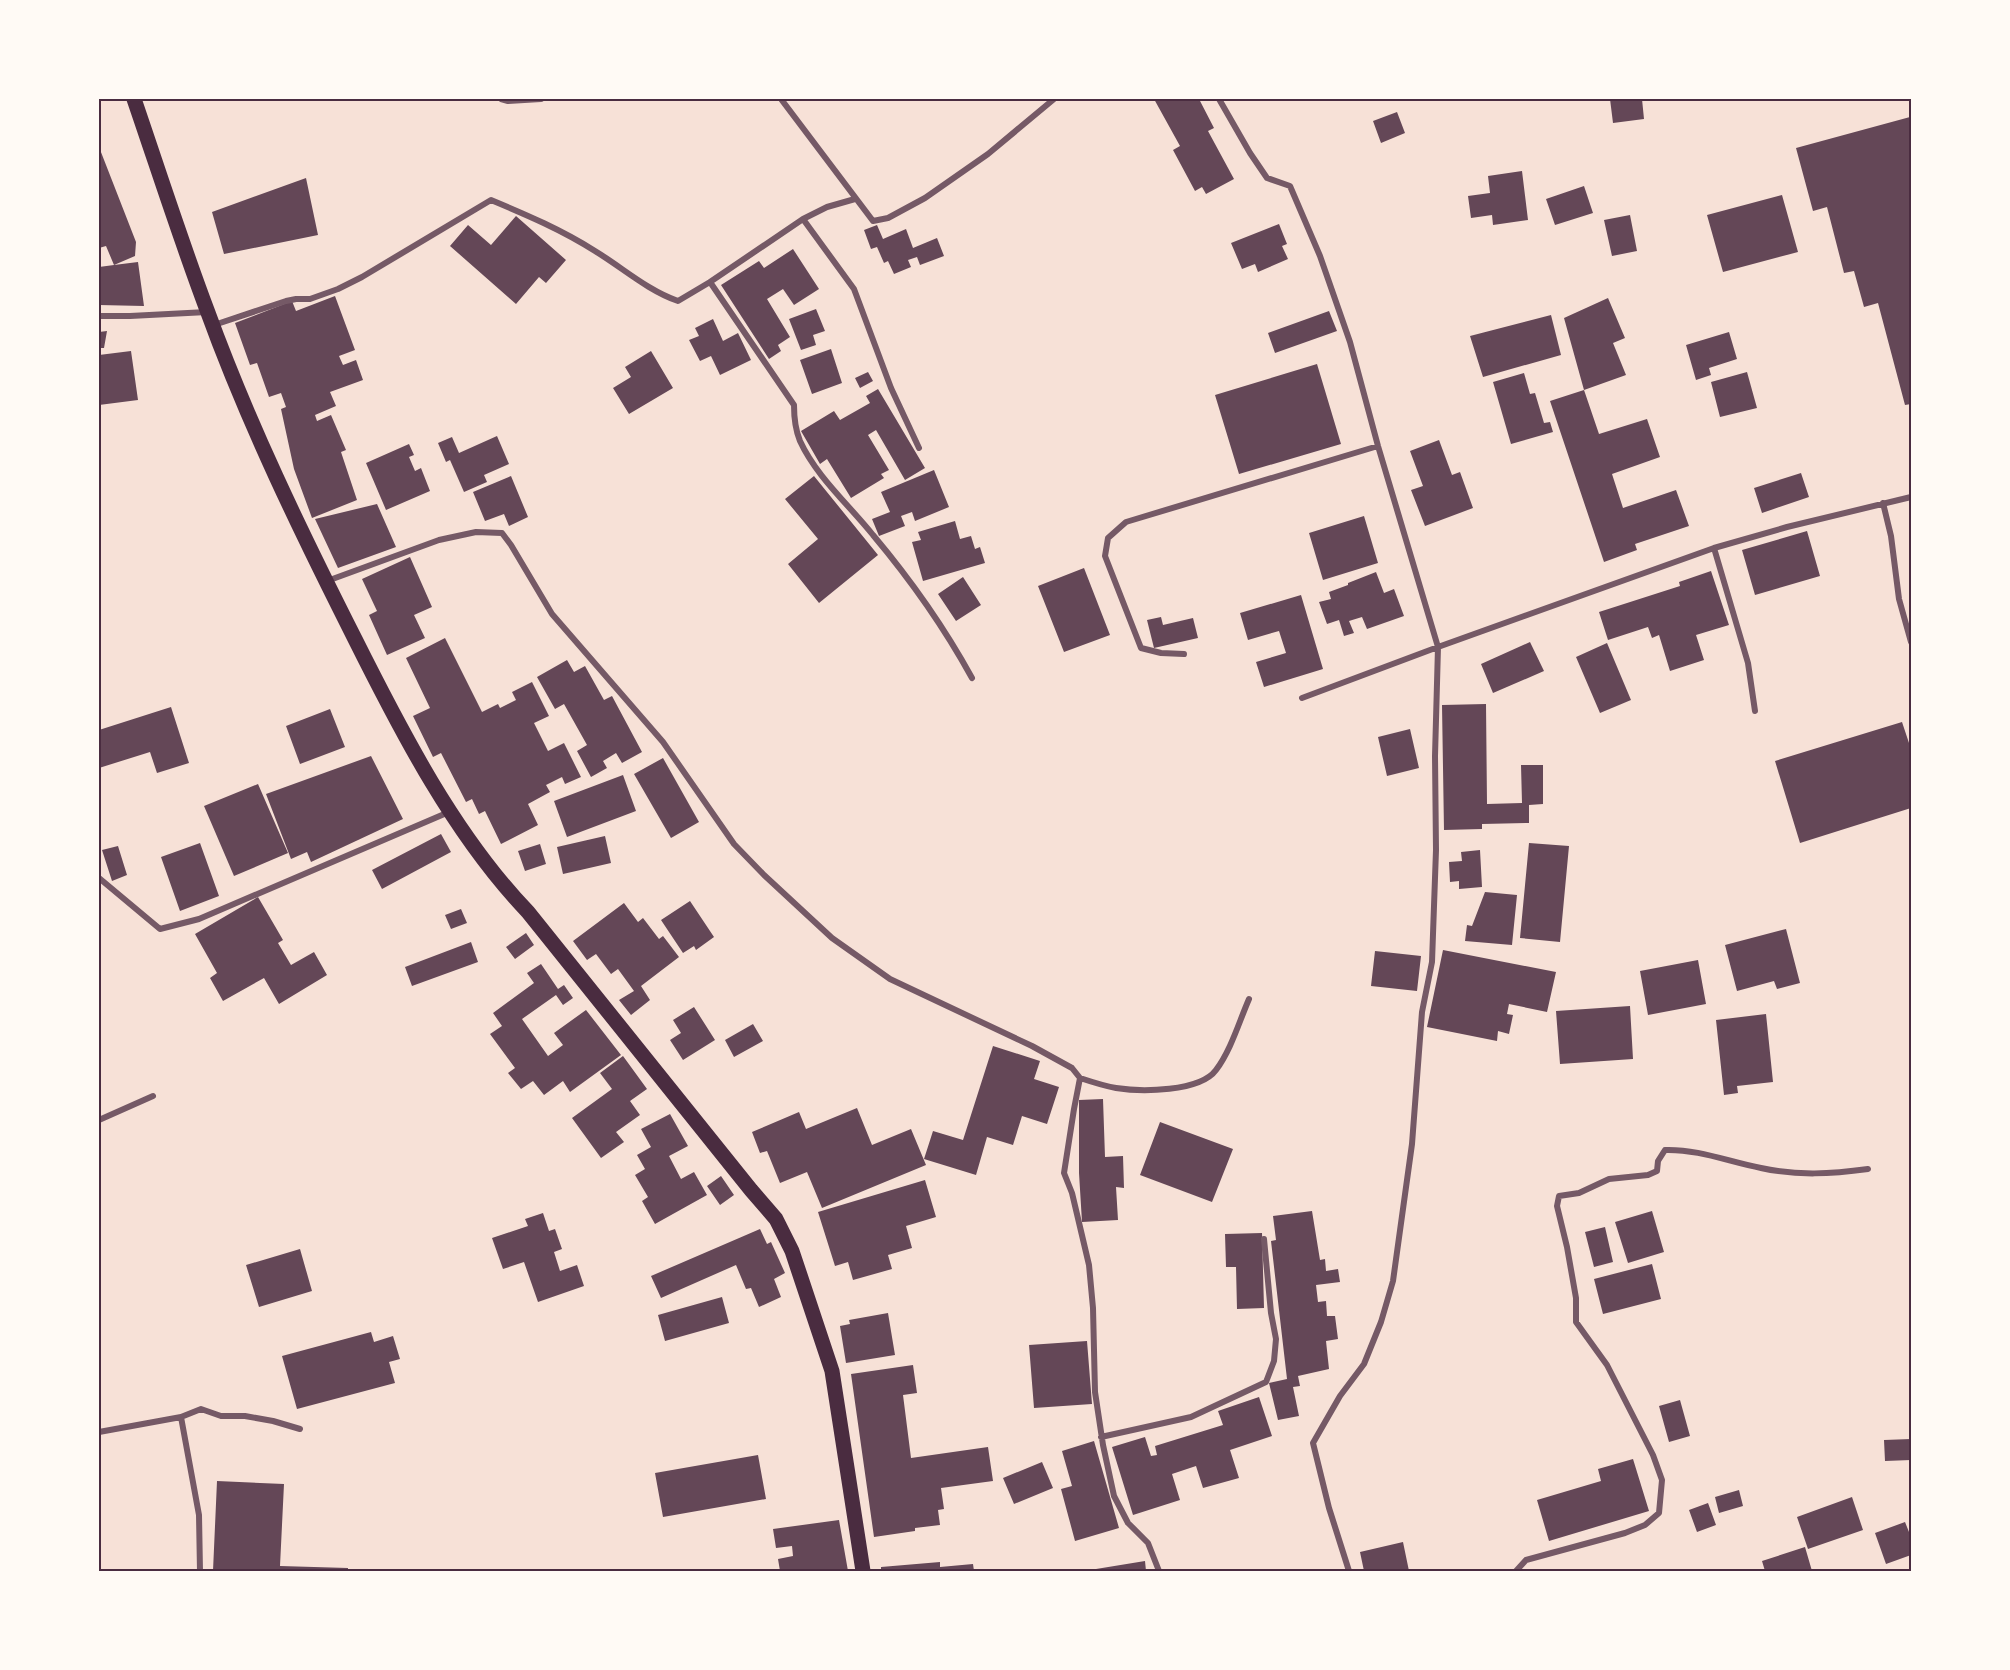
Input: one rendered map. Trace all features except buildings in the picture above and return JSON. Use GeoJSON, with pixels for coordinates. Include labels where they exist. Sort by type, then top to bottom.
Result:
{"type":"FeatureCollection","features":[{"type":"Feature","properties":{"kind":"main road"},"geometry":{"type":"LineString","coordinates":[[134,99],[210,319],[286,498],[376,681],[450,812],[506,889],[528,912],[776,1219],[798,1266],[832,1371],[863,1571]]}},
{"type":"Feature","properties":{"kind":"street"},"geometry":{"type":"LineString","coordinates":[[501,99],[508,101],[541,99]]}},
{"type":"Feature","properties":{"kind":"street"},"geometry":{"type":"LineString","coordinates":[[781,99],[873,220],[888,218],[926,198],[988,154],[1054,99]]}},
{"type":"Feature","properties":{"kind":"street"},"geometry":{"type":"LineString","coordinates":[[1219,99],[1250,153],[1267,177],[1290,186],[1320,256],[1350,342],[1378,446],[1438,646],[1435,756],[1436,850],[1432,962],[1422,1012],[1412,1144],[1392,1281],[1381,1322],[1364,1364],[1340,1396],[1313,1443],[1348,1571]]}},
{"type":"Feature","properties":{"kind":"street"},"geometry":{"type":"LineString","coordinates":[[99,316],[210,319],[296,299],[310,298],[338,289],[430,238],[491,200],[535,218],[595,250],[659,294],[678,301],[803,219],[827,207],[855,199]]}},
{"type":"Feature","properties":{"kind":"street"},"geometry":{"type":"LineString","coordinates":[[803,219],[854,289],[891,388],[919,448]]}},
{"type":"Feature","properties":{"kind":"street"},"geometry":{"type":"LineString","coordinates":[[710,282],[794,405],[794,423],[797,433],[817,469],[875,537],[933,613],[972,678]]}},
{"type":"Feature","properties":{"kind":"street"},"geometry":{"type":"LineString","coordinates":[[1184,654],[1161,653],[1141,648],[1105,556],[1108,538],[1126,522],[1378,446]]}},
{"type":"Feature","properties":{"kind":"street"},"geometry":{"type":"LineString","coordinates":[[1302,698],[1438,646],[1714,548],[1787,527],[1911,497]]}},
{"type":"Feature","properties":{"kind":"street"},"geometry":{"type":"LineString","coordinates":[[1883,503],[1891,536],[1899,599],[1911,642]]}},
{"type":"Feature","properties":{"kind":"street"},"geometry":{"type":"LineString","coordinates":[[326,582],[439,540],[476,532],[502,533],[552,614],[663,742],[734,844],[764,875],[832,938],[890,979],[1032,1046],[1072,1068],[1080,1078],[1114,1088],[1136,1090],[1170,1089],[1203,1081],[1215,1072],[1222,1060],[1249,999]]}},
{"type":"Feature","properties":{"kind":"street"},"geometry":{"type":"LineString","coordinates":[[1714,548],[1748,663],[1755,711]]}},
{"type":"Feature","properties":{"kind":"street"},"geometry":{"type":"LineString","coordinates":[[99,878],[160,929],[199,919],[450,812]]}},
{"type":"Feature","properties":{"kind":"street"},"geometry":{"type":"LineString","coordinates":[[1080,1078],[1065,1173],[1089,1265],[1093,1308],[1095,1392],[1101,1437],[1114,1496],[1128,1523],[1148,1543],[1159,1571]]}},
{"type":"Feature","properties":{"kind":"street"},"geometry":{"type":"LineString","coordinates":[[99,1120],[153,1096]]}},
{"type":"Feature","properties":{"kind":"street"},"geometry":{"type":"LineString","coordinates":[[1516,1571],[1526,1560],[1625,1533],[1645,1525],[1659,1513],[1662,1480],[1653,1455],[1607,1365],[1576,1322],[1576,1298],[1557,1206],[1559,1196],[1578,1193],[1609,1179],[1648,1175],[1657,1171],[1658,1161],[1665,1150],[1709,1154],[1761,1168],[1807,1174],[1868,1170]]}},
{"type":"Feature","properties":{"kind":"street"},"geometry":{"type":"LineString","coordinates":[[1101,1437],[1191,1417],[1266,1382],[1274,1361],[1276,1339],[1264,1239]]}},
{"type":"Feature","properties":{"kind":"street"},"geometry":{"type":"LineString","coordinates":[[99,1432],[181,1417],[201,1409],[221,1416],[245,1416],[273,1420],[300,1429]]}},
{"type":"Feature","properties":{"kind":"street"},"geometry":{"type":"LineString","coordinates":[[181,1417],[199,1515],[200,1571]]}}]}
